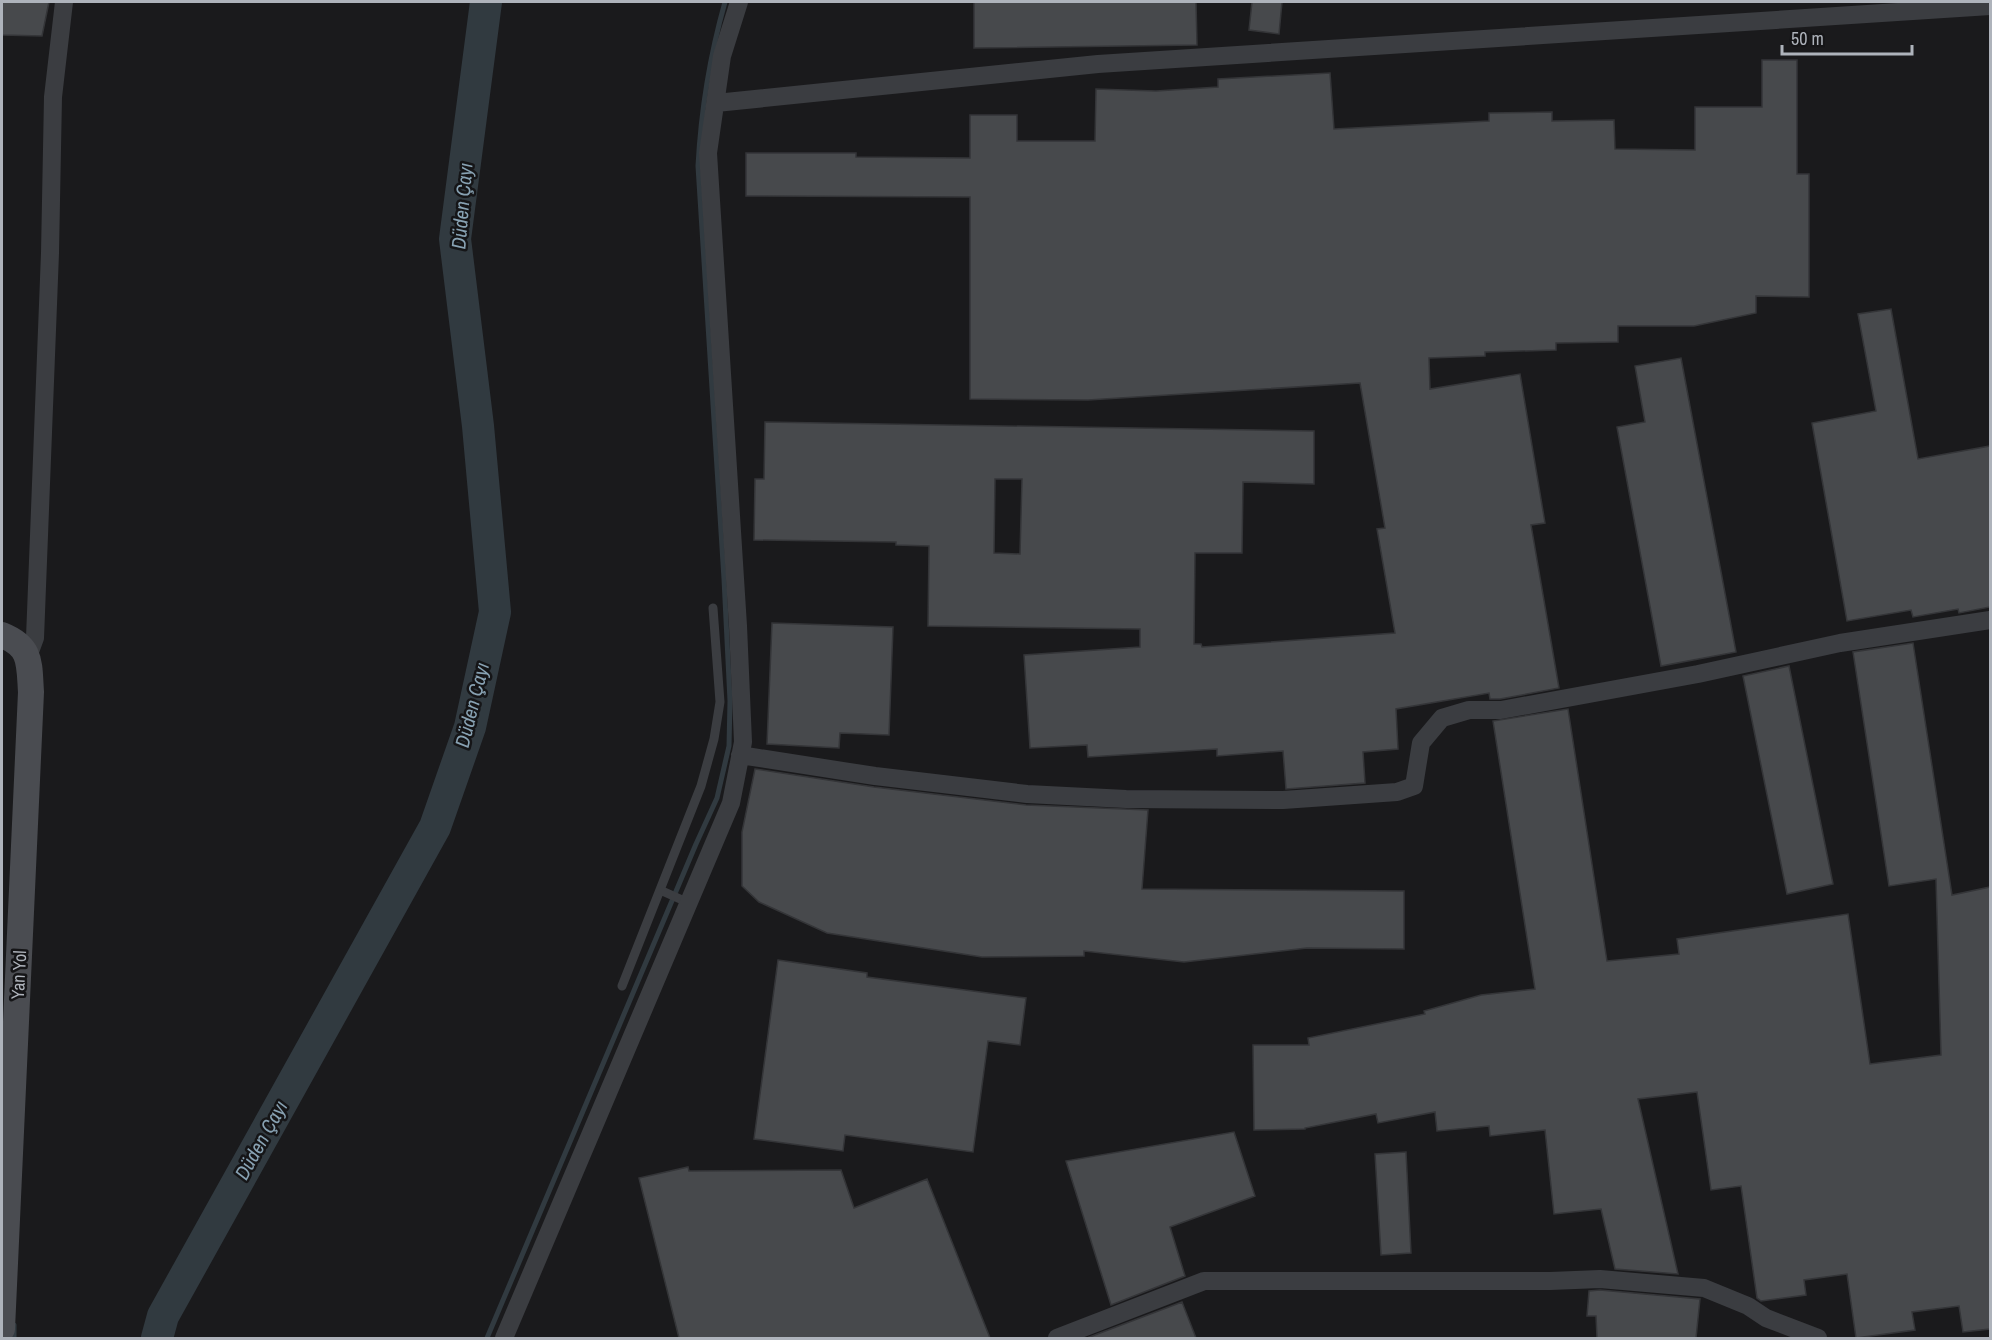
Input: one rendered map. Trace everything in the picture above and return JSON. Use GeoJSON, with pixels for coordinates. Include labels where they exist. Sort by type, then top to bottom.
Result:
{"type":"FeatureCollection","features":[{"type":"Feature","properties":{"kind":"street"},"geometry":{"type":"LineString","coordinates":[[28,657],[35,638],[49,277],[53,86],[64,2]]}},
{"type":"Feature","properties":{"kind":"street"},"geometry":{"type":"LineString","coordinates":[[504,1338],[731,803],[743,742],[738,626],[708,153],[723,56],[738,2]]}},
{"type":"Feature","properties":{"kind":"street"},"geometry":{"type":"LineString","coordinates":[[716,103],[1098,64],[1990,6]]}},
{"type":"Feature","properties":{"kind":"street"},"geometry":{"type":"LineString","coordinates":[[740,755],[875,776],[1027,794],[1126,799],[1283,800],[1397,792],[1414,786],[1421,743],[1442,718],[1469,710],[1501,710],[1698,674],[1840,643],[1990,620]]}},
{"type":"Feature","properties":{"kind":"street"},"geometry":{"type":"LineString","coordinates":[[2,635],[15,640],[28,657]]}},
{"type":"Feature","properties":{"kind":"street","name":"Yan Yol"},"geometry":{"type":"LineString","coordinates":[[2,1329],[30,741],[31,692],[28,657]]}},
{"type":"Feature","properties":{"kind":"street"},"geometry":{"type":"LineString","coordinates":[[1057,1338],[1204,1281],[1600,1279],[1704,1288],[1748,1306],[1766,1318],[1818,1338]]}},
{"type":"Feature","properties":{"kind":"street"},"geometry":{"type":"LineString","coordinates":[[1766,1318],[1769,1338]]}},
{"type":"Feature","properties":{"kind":"lane"},"geometry":{"type":"LineString","coordinates":[[622,986],[665,892],[701,786],[716,730],[720,702],[713,608]]}},
{"type":"Feature","properties":{"kind":"lane"},"geometry":{"type":"LineString","coordinates":[[665,892],[689,902]]}},
{"type":"Feature","properties":{"kind":"building"},"geometry":{"type":"Polygon","coordinates":[[[2,2],[49,2],[42,36],[2,35],[2,2]]]}},
{"type":"Feature","properties":{"kind":"building"},"geometry":{"type":"Polygon","coordinates":[[[974,2],[1196,2],[1197,45],[974,48],[974,2]]]}},
{"type":"Feature","properties":{"kind":"building"},"geometry":{"type":"Polygon","coordinates":[[[1252,2],[1282,2],[1279,34],[1249,30],[1252,2]]]}},
{"type":"Feature","properties":{"kind":"building"},"geometry":{"type":"Polygon","coordinates":[[[1762,60],[1797,60],[1797,174],[1809,174],[1809,297],[1756,296],[1756,313],[1694,326],[1618,326],[1618,342],[1556,343],[1556,350],[1485,352],[1485,356],[1429,358],[1430,389],[1520,374],[1545,523],[1531,525],[1559,688],[1500,699],[1490,699],[1489,693],[1396,709],[1398,749],[1363,752],[1365,783],[1286,789],[1283,751],[1217,756],[1217,749],[1088,757],[1087,745],[1030,748],[1024,655],[1140,647],[1140,629],[928,626],[929,546],[896,545],[896,542],[754,540],[755,479],[764,479],[765,422],[1314,431],[1314,484],[1243,482],[1242,553],[1195,553],[1194,644],[1201,644],[1202,647],[1395,633],[1377,529],[1385,528],[1360,383],[1088,400],[970,399],[970,197],[746,196],[746,153],[856,153],[856,157],[970,158],[970,115],[1017,115],[1017,141],[1095,141],[1096,89],[1156,91],[1218,87],[1218,79],[1330,73],[1334,129],[1489,121],[1489,113],[1552,112],[1552,121],[1614,120],[1615,149],[1695,150],[1695,107],[1762,107],[1762,60]],[[995,479],[994,553],[1020,554],[1022,479],[995,479]]]}},
{"type":"Feature","properties":{"kind":"building"},"geometry":{"type":"Polygon","coordinates":[[[1891,309],[1918,459],[1990,446],[1990,607],[1959,613],[1958,609],[1913,617],[1911,610],[1847,621],[1812,423],[1876,411],[1858,314],[1891,309]]]}},
{"type":"Feature","properties":{"kind":"building"},"geometry":{"type":"Polygon","coordinates":[[[1681,358],[1736,652],[1661,666],[1617,427],[1645,422],[1635,366],[1681,358]]]}},
{"type":"Feature","properties":{"kind":"building"},"geometry":{"type":"Polygon","coordinates":[[[772,623],[893,627],[889,735],[840,733],[839,748],[767,744],[772,623]]]}},
{"type":"Feature","properties":{"kind":"building"},"geometry":{"type":"Polygon","coordinates":[[[1913,643],[1952,895],[1990,887],[1990,1329],[1963,1332],[1959,1306],[1912,1312],[1915,1330],[1856,1338],[1847,1274],[1804,1280],[1806,1295],[1761,1301],[1757,1298],[1741,1186],[1711,1190],[1697,1092],[1638,1099],[1678,1274],[1615,1269],[1601,1209],[1554,1214],[1545,1130],[1490,1136],[1489,1126],[1437,1131],[1435,1112],[1378,1123],[1376,1114],[1305,1129],[1254,1130],[1253,1045],[1309,1045],[1308,1038],[1425,1014],[1424,1011],[1481,995],[1535,989],[1493,721],[1568,709],[1607,961],[1679,954],[1677,939],[1848,914],[1870,1064],[1941,1055],[1936,879],[1889,886],[1853,652],[1913,643]]]}},
{"type":"Feature","properties":{"kind":"building"},"geometry":{"type":"Polygon","coordinates":[[[1789,666],[1833,884],[1787,894],[1743,676],[1789,666]]]}},
{"type":"Feature","properties":{"kind":"building"},"geometry":{"type":"Polygon","coordinates":[[[755,769],[874,787],[1026,805],[1148,810],[1142,889],[1404,891],[1404,949],[1307,948],[1184,962],[1084,951],[1084,956],[982,957],[827,933],[759,902],[742,886],[742,832],[755,769]]]}},
{"type":"Feature","properties":{"kind":"building"},"geometry":{"type":"Polygon","coordinates":[[[778,960],[867,973],[867,977],[1026,998],[1020,1045],[988,1041],[973,1152],[845,1135],[843,1151],[754,1139],[778,960]]]}},
{"type":"Feature","properties":{"kind":"building"},"geometry":{"type":"Polygon","coordinates":[[[1234,1132],[1255,1196],[1170,1227],[1185,1276],[1111,1305],[1066,1161],[1234,1132]]]}},
{"type":"Feature","properties":{"kind":"building"},"geometry":{"type":"Polygon","coordinates":[[[1406,1152],[1411,1253],[1381,1255],[1375,1154],[1406,1152]]]}},
{"type":"Feature","properties":{"kind":"building"},"geometry":{"type":"Polygon","coordinates":[[[688,1167],[689,1171],[841,1170],[854,1208],[927,1179],[990,1338],[679,1338],[639,1178],[688,1167]]]}},
{"type":"Feature","properties":{"kind":"building"},"geometry":{"type":"Polygon","coordinates":[[[1589,1291],[1700,1299],[1696,1338],[1597,1338],[1596,1316],[1587,1316],[1589,1291]]]}},
{"type":"Feature","properties":{"kind":"building"},"geometry":{"type":"Polygon","coordinates":[[[1182,1302],[1196,1338],[1087,1338],[1182,1302]]]}},
{"type":"Feature","properties":{"kind":"waterway","name":"Düden Çayı"},"geometry":{"type":"LineString","coordinates":[[157,1338],[163,1316],[435,827],[470,727],[495,612],[478,426],[455,239],[486,2]]}},
{"type":"Feature","properties":{"kind":"waterway"},"geometry":{"type":"LineString","coordinates":[[487,1338],[717,798],[729,746],[730,701],[724,579],[698,166],[707,83],[725,2]]}},
{"type":"Feature","properties":{"kind":"waterway"},"geometry":{"type":"LineString","coordinates":[[14,1325],[14,1338]]}}]}
